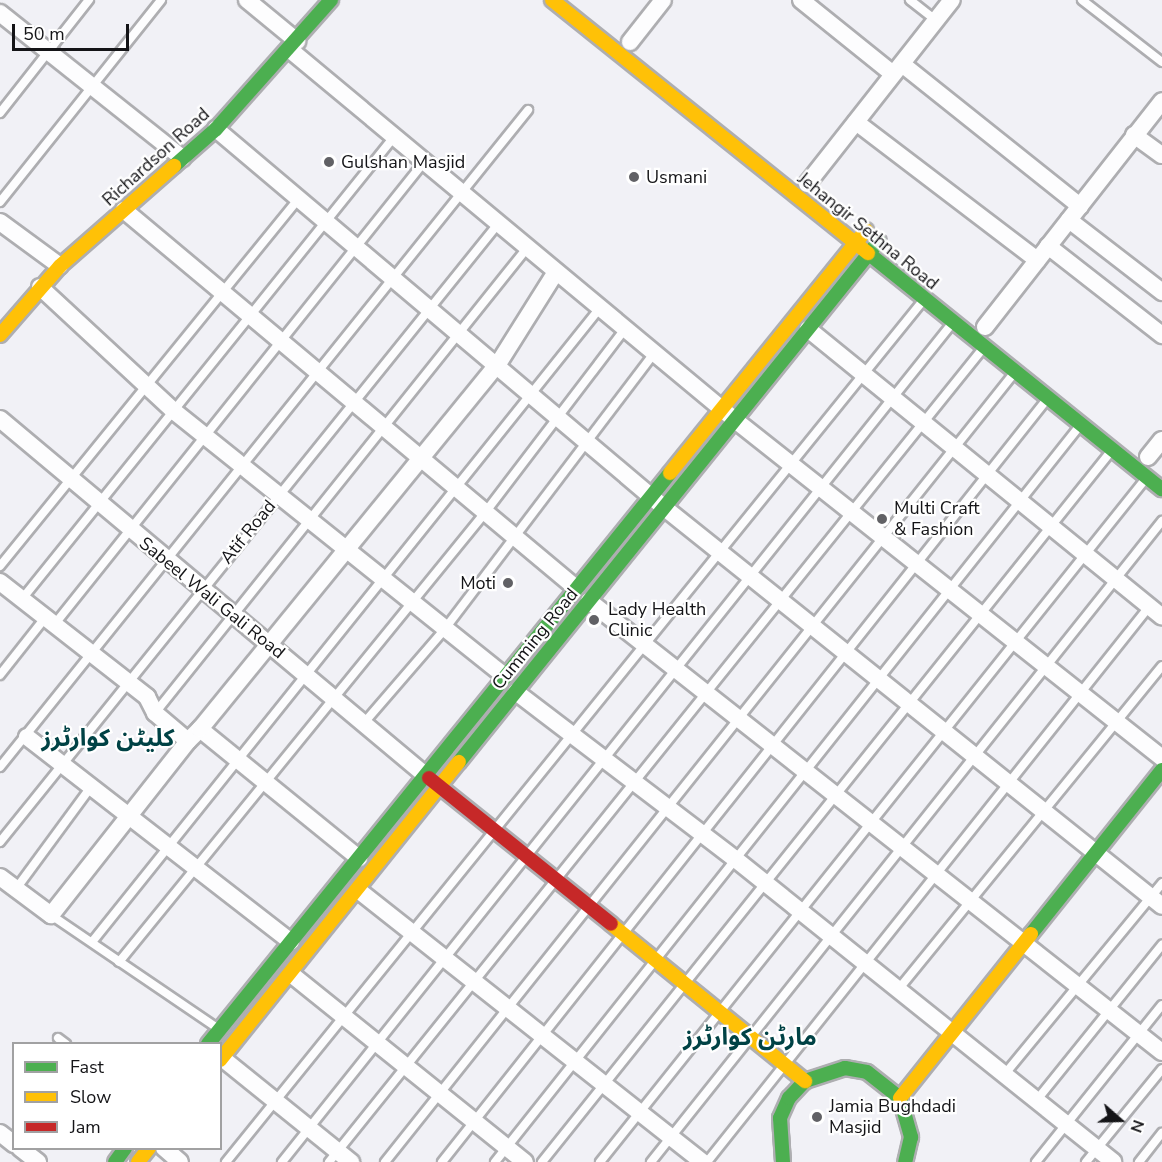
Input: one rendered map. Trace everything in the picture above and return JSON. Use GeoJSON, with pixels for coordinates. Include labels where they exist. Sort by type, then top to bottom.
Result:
{"type":"FeatureCollection","features":[{"type":"Feature","properties":{"kind":"main road","name":"Richardson Road"},"geometry":{"type":"LineString","coordinates":[[0,335],[60,266],[216,129],[331,0]]}},
{"type":"Feature","properties":{"kind":"main road","name":"Jehangir Sethna Road"},"geometry":{"type":"LineString","coordinates":[[552,0],[1162,489]]}},
{"type":"Feature","properties":{"kind":"main road","name":"Jehangir Sethna Road"},"geometry":{"type":"LineString","coordinates":[[613,28],[1162,468]]}},
{"type":"Feature","properties":{"kind":"main road","name":"Cumming Road"},"geometry":{"type":"LineString","coordinates":[[222,1058],[589,601],[666,509],[729,414],[866,230]]}},
{"type":"Feature","properties":{"kind":"main road","name":"Cumming Road"},"geometry":{"type":"LineString","coordinates":[[209,1042],[651,494],[808,329],[879,241]]}},
{"type":"Feature","properties":{"kind":"main road"},"geometry":{"type":"LineString","coordinates":[[900,1098],[1162,770]]}},
{"type":"Feature","properties":{"kind":"main road"},"geometry":{"type":"LineString","coordinates":[[425,775],[805,1081]]}},
{"type":"Feature","properties":{"kind":"main road"},"geometry":{"type":"LineString","coordinates":[[783,1162],[780,1118],[805,1081],[824,1071],[856,1070],[885,1082],[900,1098],[909,1116],[909,1160]]}},
{"type":"Feature","properties":{"kind":"main road"},"geometry":{"type":"LineString","coordinates":[[115,1162],[124,1150]]}},
{"type":"Feature","properties":{"kind":"main road"},"geometry":{"type":"LineString","coordinates":[[138,1162],[148,1150]]}},
{"type":"Feature","properties":{"kind":"street"},"geometry":{"type":"LineString","coordinates":[[247,0],[394,137],[498,224],[791,464],[983,612],[1162,758]]}},
{"type":"Feature","properties":{"kind":"street"},"geometry":{"type":"LineString","coordinates":[[630,42],[663,0]]}},
{"type":"Feature","properties":{"kind":"street"},"geometry":{"type":"LineString","coordinates":[[801,0],[1080,206]]}},
{"type":"Feature","properties":{"kind":"street"},"geometry":{"type":"LineString","coordinates":[[807,184],[952,0]]}},
{"type":"Feature","properties":{"kind":"street"},"geometry":{"type":"LineString","coordinates":[[0,13],[182,158]]}},
{"type":"Feature","properties":{"kind":"street"},"geometry":{"type":"LineString","coordinates":[[985,327],[1162,101]]}},
{"type":"Feature","properties":{"kind":"street"},"geometry":{"type":"LineString","coordinates":[[856,122],[1037,260]]}},
{"type":"Feature","properties":{"kind":"street"},"geometry":{"type":"LineString","coordinates":[[216,129],[534,393],[666,509],[1156,902]]}},
{"type":"Feature","properties":{"kind":"street"},"geometry":{"type":"LineString","coordinates":[[1134,135],[1162,155]]}},
{"type":"Feature","properties":{"kind":"street"},"geometry":{"type":"LineString","coordinates":[[124,210],[251,316],[278,342],[576,588]]}},
{"type":"Feature","properties":{"kind":"street"},"geometry":{"type":"LineString","coordinates":[[1069,220],[1162,292]]}},
{"type":"Feature","properties":{"kind":"street"},"geometry":{"type":"LineString","coordinates":[[0,222],[60,266]]}},
{"type":"Feature","properties":{"kind":"street"},"geometry":{"type":"LineString","coordinates":[[1048,246],[1162,335]]}},
{"type":"Feature","properties":{"kind":"street"},"geometry":{"type":"LineString","coordinates":[[0,877],[51,915],[194,735],[498,364],[556,272]]}},
{"type":"Feature","properties":{"kind":"street"},"geometry":{"type":"LineString","coordinates":[[40,287],[175,412],[384,578],[408,602],[503,675]]}},
{"type":"Feature","properties":{"kind":"street"},"geometry":{"type":"LineString","coordinates":[[808,329],[1156,612]]}},
{"type":"Feature","properties":{"kind":"street","name":"Sabeel Wali Gali Road"},"geometry":{"type":"LineString","coordinates":[[0,419],[130,532],[166,559],[269,646],[334,694],[363,724],[425,775]]}},
{"type":"Feature","properties":{"kind":"street"},"geometry":{"type":"LineString","coordinates":[[1148,457],[1162,440]]}},
{"type":"Feature","properties":{"kind":"street"},"geometry":{"type":"LineString","coordinates":[[0,582],[147,697],[155,713],[236,759],[359,858]]}},
{"type":"Feature","properties":{"kind":"street"},"geometry":{"type":"LineString","coordinates":[[589,601],[1162,1052]]}},
{"type":"Feature","properties":{"kind":"street"},"geometry":{"type":"LineString","coordinates":[[516,692],[734,858],[764,886],[1035,1102],[1064,1127],[1091,1156],[1113,1162]]}},
{"type":"Feature","properties":{"kind":"street"},"geometry":{"type":"LineString","coordinates":[[27,737],[291,942]]}},
{"type":"Feature","properties":{"kind":"street"},"geometry":{"type":"LineString","coordinates":[[358,890],[704,1162]]}},
{"type":"Feature","properties":{"kind":"street"},"geometry":{"type":"LineString","coordinates":[[291,974],[403,1070],[525,1162]]}},
{"type":"Feature","properties":{"kind":"street"},"geometry":{"type":"LineString","coordinates":[[222,1060],[309,1128],[333,1157],[351,1162]]}},
{"type":"Feature","properties":{"kind":"street"},"geometry":{"type":"LineString","coordinates":[[0,1133],[12,1142]]}},
{"type":"Feature","properties":{"kind":"street"},"geometry":{"type":"LineString","coordinates":[[21,1150],[38,1162]]}},
{"type":"Feature","properties":{"kind":"street"},"geometry":{"type":"LineString","coordinates":[[165,1150],[180,1162]]}},
{"type":"Feature","properties":{"kind":"lane"},"geometry":{"type":"LineString","coordinates":[[0,113],[89,0]]}},
{"type":"Feature","properties":{"kind":"lane"},"geometry":{"type":"LineString","coordinates":[[0,202],[161,0]]}},
{"type":"Feature","properties":{"kind":"lane"},"geometry":{"type":"LineString","coordinates":[[910,0],[936,20]]}},
{"type":"Feature","properties":{"kind":"lane"},"geometry":{"type":"LineString","coordinates":[[1082,0],[1162,62]]}},
{"type":"Feature","properties":{"kind":"lane"},"geometry":{"type":"LineString","coordinates":[[0,767],[27,737],[315,371],[397,278],[460,192],[528,110]]}},
{"type":"Feature","properties":{"kind":"lane"},"geometry":{"type":"LineString","coordinates":[[22,599],[175,412],[394,137]]}},
{"type":"Feature","properties":{"kind":"lane"},"geometry":{"type":"LineString","coordinates":[[0,675],[130,532],[278,342],[424,162]]}},
{"type":"Feature","properties":{"kind":"lane"},"geometry":{"type":"LineString","coordinates":[[0,566],[299,198]]}},
{"type":"Feature","properties":{"kind":"lane","name":"Atif Road"},"geometry":{"type":"LineString","coordinates":[[0,842],[279,494],[356,405],[433,310],[498,224]]}},
{"type":"Feature","properties":{"kind":"lane"},"geometry":{"type":"LineString","coordinates":[[155,713],[462,334],[527,248]]}},
{"type":"Feature","properties":{"kind":"lane"},"geometry":{"type":"LineString","coordinates":[[226,1162],[924,300]]}},
{"type":"Feature","properties":{"kind":"lane"},"geometry":{"type":"LineString","coordinates":[[92,942],[236,759],[456,490],[600,308]]}},
{"type":"Feature","properties":{"kind":"lane"},"geometry":{"type":"LineString","coordinates":[[282,1162],[953,322]]}},
{"type":"Feature","properties":{"kind":"lane"},"geometry":{"type":"LineString","coordinates":[[119,962],[408,602],[484,514],[625,329]]}},
{"type":"Feature","properties":{"kind":"lane"},"geometry":{"type":"LineString","coordinates":[[333,1157],[984,347]]}},
{"type":"Feature","properties":{"kind":"lane"},"geometry":{"type":"LineString","coordinates":[[363,724],[444,630],[654,353]]}},
{"type":"Feature","properties":{"kind":"lane"},"geometry":{"type":"LineString","coordinates":[[385,1162],[1015,372]]}},
{"type":"Feature","properties":{"kind":"lane"},"geometry":{"type":"LineString","coordinates":[[442,1162],[1048,398]]}},
{"type":"Feature","properties":{"kind":"lane"},"geometry":{"type":"LineString","coordinates":[[495,1162],[575,1062],[652,959],[1080,425]]}},
{"type":"Feature","properties":{"kind":"lane"},"geometry":{"type":"LineString","coordinates":[[542,1162],[1112,450]]}},
{"type":"Feature","properties":{"kind":"lane"},"geometry":{"type":"LineString","coordinates":[[600,1162],[1147,477]]}},
{"type":"Feature","properties":{"kind":"lane"},"geometry":{"type":"LineString","coordinates":[[651,1162],[1162,521]]}},
{"type":"Feature","properties":{"kind":"lane"},"geometry":{"type":"LineString","coordinates":[[704,1162],[1081,692],[1156,612]]}},
{"type":"Feature","properties":{"kind":"lane"},"geometry":{"type":"LineString","coordinates":[[896,992],[1162,666]]}},
{"type":"Feature","properties":{"kind":"lane"},"geometry":{"type":"LineString","coordinates":[[15,889],[91,787]]}},
{"type":"Feature","properties":{"kind":"lane"},"geometry":{"type":"LineString","coordinates":[[1003,1076],[1078,986],[1156,902],[1162,883]]}},
{"type":"Feature","properties":{"kind":"lane"},"geometry":{"type":"LineString","coordinates":[[51,915],[219,1029]]}},
{"type":"Feature","properties":{"kind":"lane"},"geometry":{"type":"LineString","coordinates":[[1035,1102],[1111,1012],[1162,945]]}},
{"type":"Feature","properties":{"kind":"lane"},"geometry":{"type":"LineString","coordinates":[[1036,1162],[1162,1005]]}},
{"type":"Feature","properties":{"kind":"lane"},"geometry":{"type":"LineString","coordinates":[[58,1038],[63,1042]]}},
{"type":"Feature","properties":{"kind":"lane"},"geometry":{"type":"LineString","coordinates":[[1091,1156],[1162,1069]]}},
{"type":"Feature","properties":{"kind":"lane"},"geometry":{"type":"LineString","coordinates":[[1139,1162],[1162,1133]]}},
{"type":"Feature","properties":{"kind":"traffic: fast"},"geometry":{"type":"LineString","coordinates":[[174,166],[216,129],[331,0]]}},
{"type":"Feature","properties":{"kind":"traffic: fast"},"geometry":{"type":"LineString","coordinates":[[459,762],[879,241]]}},
{"type":"Feature","properties":{"kind":"traffic: fast"},"geometry":{"type":"LineString","coordinates":[[868,253],[1162,489]]}},
{"type":"Feature","properties":{"kind":"traffic: fast"},"geometry":{"type":"LineString","coordinates":[[210,1042],[670,473]]}},
{"type":"Feature","properties":{"kind":"traffic: fast"},"geometry":{"type":"LineString","coordinates":[[1031,934],[1162,770]]}},
{"type":"Feature","properties":{"kind":"traffic: fast"},"geometry":{"type":"LineString","coordinates":[[783,1162],[780,1118],[789,1098],[805,1081],[845,1068],[867,1072],[900,1098],[911,1137],[905,1162]]}},
{"type":"Feature","properties":{"kind":"traffic: fast"},"geometry":{"type":"LineString","coordinates":[[115,1162],[124,1150]]}},
{"type":"Feature","properties":{"kind":"traffic: slow"},"geometry":{"type":"LineString","coordinates":[[552,0],[868,253]]}},
{"type":"Feature","properties":{"kind":"traffic: slow"},"geometry":{"type":"LineString","coordinates":[[0,335],[60,266],[174,166]]}},
{"type":"Feature","properties":{"kind":"traffic: slow"},"geometry":{"type":"LineString","coordinates":[[670,473],[866,230]]}},
{"type":"Feature","properties":{"kind":"traffic: slow"},"geometry":{"type":"LineString","coordinates":[[222,1058],[459,762]]}},
{"type":"Feature","properties":{"kind":"traffic: slow"},"geometry":{"type":"LineString","coordinates":[[611,924],[805,1081]]}},
{"type":"Feature","properties":{"kind":"traffic: slow"},"geometry":{"type":"LineString","coordinates":[[900,1098],[1031,934]]}},
{"type":"Feature","properties":{"kind":"traffic: slow"},"geometry":{"type":"LineString","coordinates":[[138,1162],[147,1150]]}},
{"type":"Feature","properties":{"kind":"traffic: jam"},"geometry":{"type":"LineString","coordinates":[[429,778],[611,924]]}},
{"type":"Feature","properties":{"kind":"place","name":"Gulshan Masjid"},"geometry":{"type":"Point","coordinates":[329,162]}},
{"type":"Feature","properties":{"kind":"place","name":"Usmani"},"geometry":{"type":"Point","coordinates":[634,177]}},
{"type":"Feature","properties":{"kind":"place","name":"Multi Craft & Fashion"},"geometry":{"type":"Point","coordinates":[882,519]}},
{"type":"Feature","properties":{"kind":"place","name":"Moti"},"geometry":{"type":"Point","coordinates":[508,583]}},
{"type":"Feature","properties":{"kind":"place","name":"Lady Health Clinic"},"geometry":{"type":"Point","coordinates":[594,620]}},
{"type":"Feature","properties":{"kind":"place","name":"Jamia Bughdadi Masjid"},"geometry":{"type":"Point","coordinates":[817,1117]}},
{"type":"Feature","properties":{"kind":"district","name":"کلیٹن کوارٹرز"},"geometry":{"type":"Point","coordinates":[108,739]}},
{"type":"Feature","properties":{"kind":"district","name":"مارٹن کوارٹرز"},"geometry":{"type":"Point","coordinates":[750,1038]}}]}
